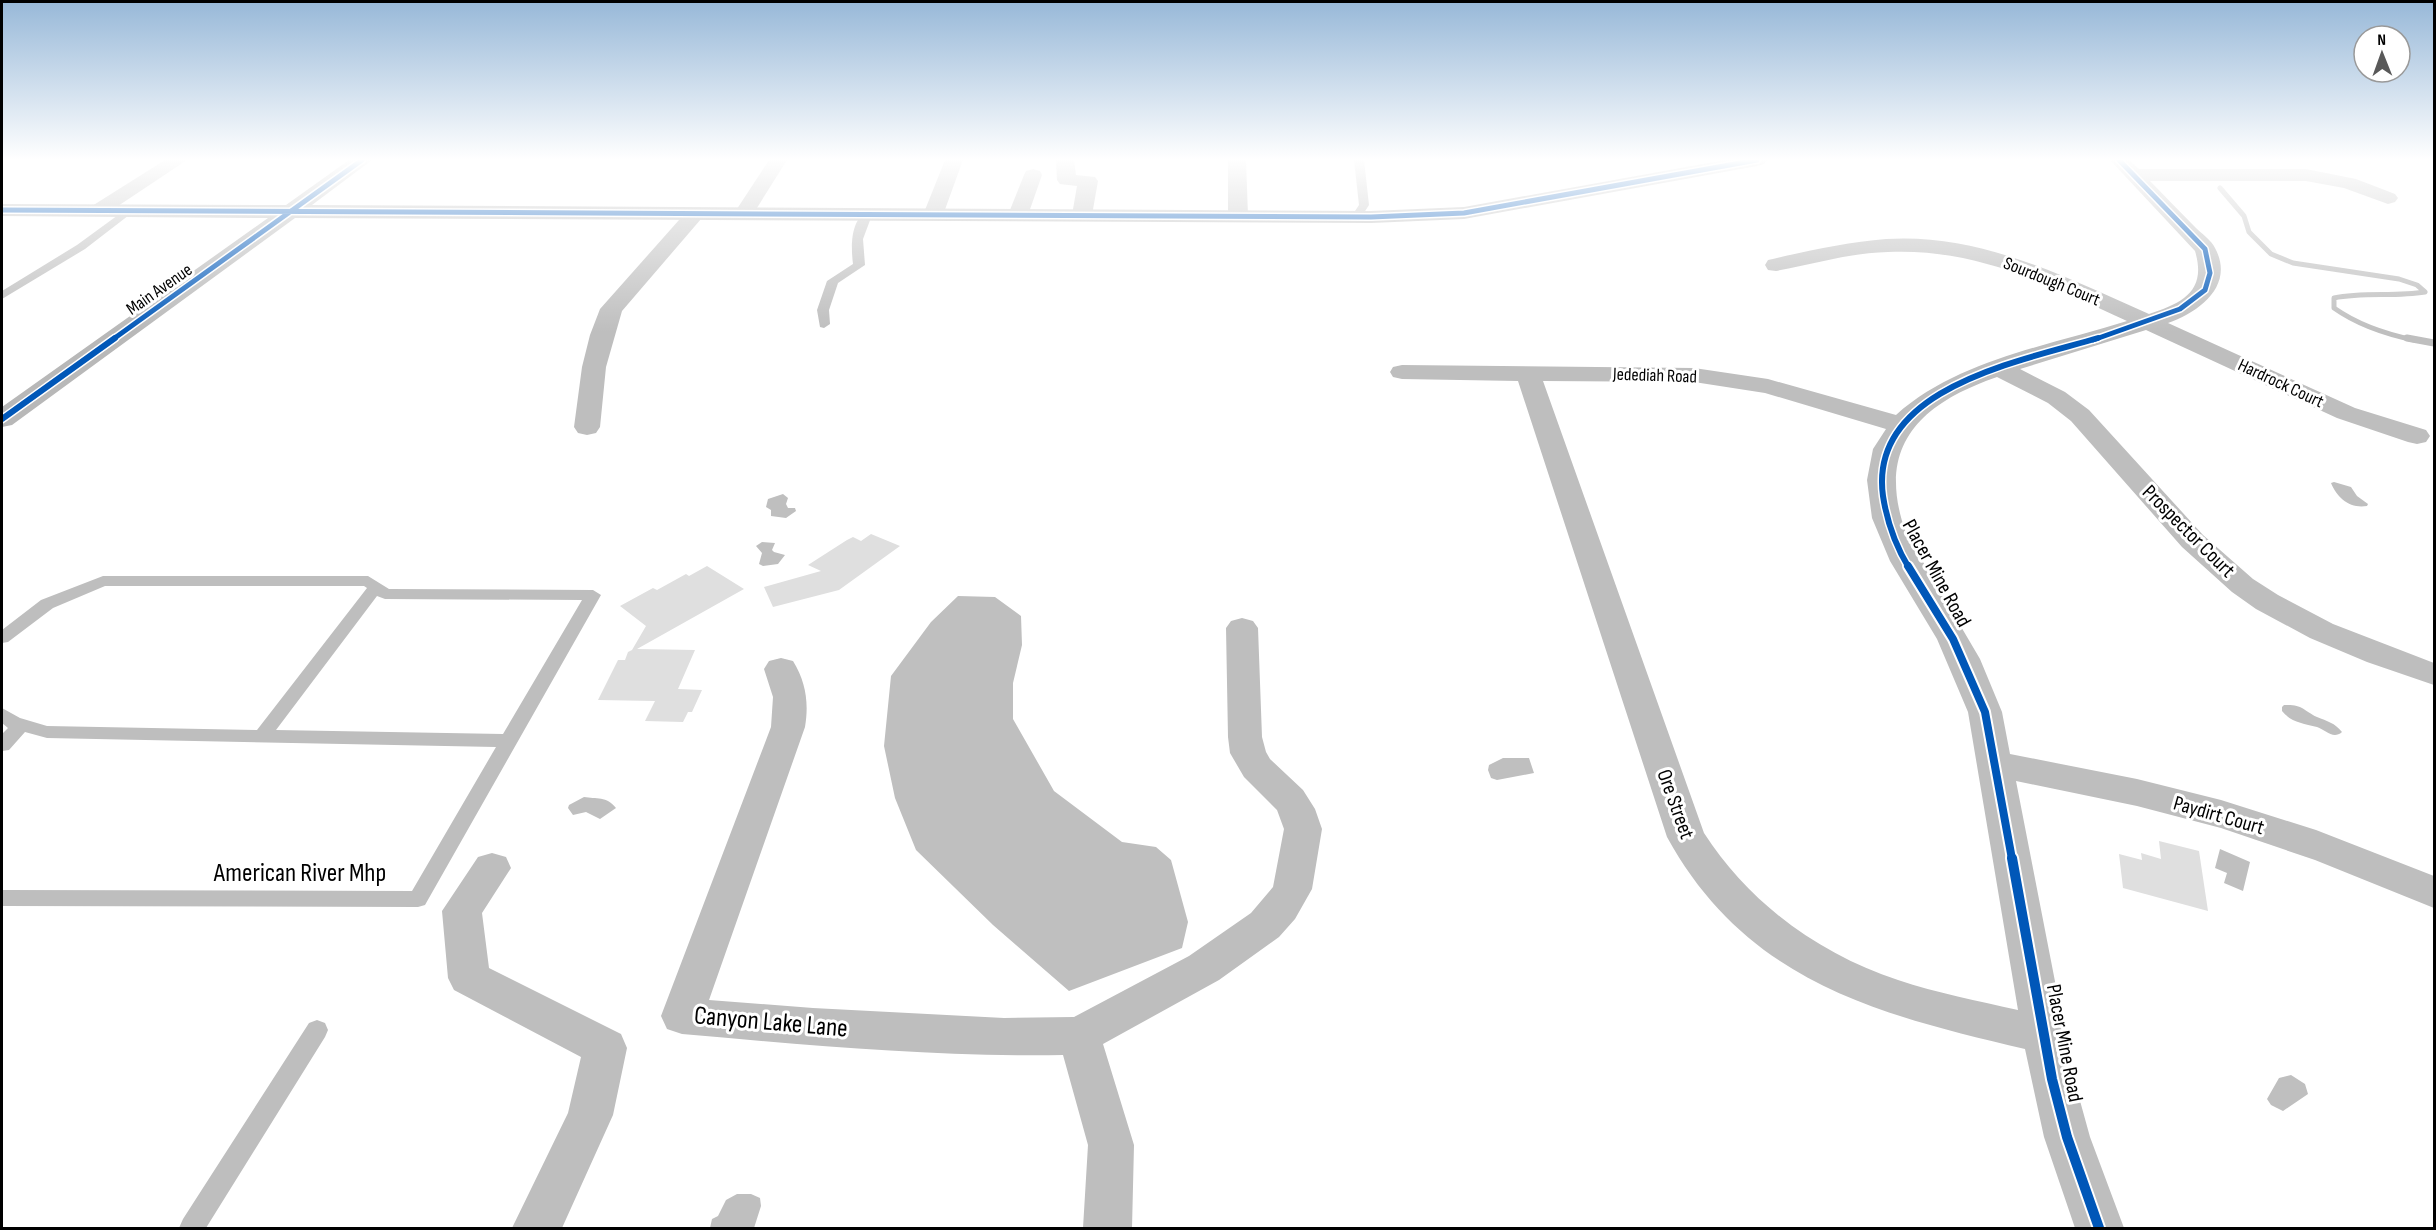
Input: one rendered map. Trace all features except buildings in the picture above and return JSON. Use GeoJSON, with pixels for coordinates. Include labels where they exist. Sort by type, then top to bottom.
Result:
{"type":"FeatureCollection","features":[{"type":"Feature","properties":{"kind":"street","name":"Main Avenue"},"geometry":{"type":"LineString","coordinates":[[2,419],[285,217]]}},
{"type":"Feature","properties":{"kind":"street"},"geometry":{"type":"LineString","coordinates":[[587,427],[590,390],[604,323],[611,309],[692,217]]}},
{"type":"Feature","properties":{"kind":"street","name":"Placer Mine Road"},"geometry":{"type":"LineString","coordinates":[[2099,1228],[2067,1137],[2043,1035],[1985,712],[1969,669],[1947,628],[1904,560],[1887,519],[1882,494],[1882,471],[1887,450],[1901,425],[1916,409],[1957,383],[2148,322],[2185,308],[2196,300],[2210,280],[2211,265],[2205,249],[2176,217]]}},
{"type":"Feature","properties":{"kind":"street","name":"Sourdough Court"},"geometry":{"type":"LineString","coordinates":[[1776,265],[1869,247],[1894,245],[1950,249],[2022,267],[2148,322]]}},
{"type":"Feature","properties":{"kind":"street","name":"Hardrock Court"},"geometry":{"type":"LineString","coordinates":[[2148,322],[2354,416],[2417,436]]}},
{"type":"Feature","properties":{"kind":"street","name":"Prospector Court"},"geometry":{"type":"LineString","coordinates":[[1999,368],[2058,399],[2083,417],[2190,538],[2242,584],[2319,629],[2382,657],[2434,674]]}},
{"type":"Feature","properties":{"kind":"street","name":"Jedediah Road"},"geometry":{"type":"LineString","coordinates":[[1402,372],[1659,374],[1731,380],[1805,395],[1901,425]]}},
{"type":"Feature","properties":{"kind":"street","name":"Ore Street"},"geometry":{"type":"LineString","coordinates":[[1528,373],[1686,837],[1710,874],[1743,910],[1764,928],[1811,960],[1838,974],[1895,998],[2043,1035]]}},
{"type":"Feature","properties":{"kind":"street","name":"Canyon Lake Lane"},"geometry":{"type":"LineString","coordinates":[[781,669],[788,683],[791,697],[788,727],[682,1016],[813,1027],[1005,1037],[1079,1036],[1204,968],[1266,925],[1281,908],[1292,889],[1303,829],[1296,808],[1257,768],[1248,753],[1245,737],[1242,628]]}},
{"type":"Feature","properties":{"kind":"street","name":"Paydirt Court"},"geometry":{"type":"LineString","coordinates":[[1995,764],[2148,795],[2221,813],[2306,841],[2434,892]]}},
{"type":"Feature","properties":{"kind":"street"},"geometry":{"type":"LineString","coordinates":[[492,868],[462,910],[469,978],[605,1048],[590,1115],[537,1228]]}},
{"type":"Feature","properties":{"kind":"street"},"geometry":{"type":"LineString","coordinates":[[1079,1036],[1111,1145],[1108,1228]]}},
{"type":"Feature","properties":{"kind":"lane"},"geometry":{"type":"LineString","coordinates":[[2,296],[81,247],[119,217]]}},
{"type":"Feature","properties":{"kind":"lane"},"geometry":{"type":"LineString","coordinates":[[824,324],[823,310],[833,281],[859,265],[857,230],[865,217]]}},
{"type":"Feature","properties":{"kind":"lane","name":"American River Mhp"},"geometry":{"type":"LineString","coordinates":[[2,638],[47,604],[103,581],[368,581],[385,594],[593,595],[418,898],[2,898]]}},
{"type":"Feature","properties":{"kind":"lane"},"geometry":{"type":"LineString","coordinates":[[262,736],[376,587]]}},
{"type":"Feature","properties":{"kind":"lane"},"geometry":{"type":"LineString","coordinates":[[2,714],[21,725],[47,732],[508,741]]}},
{"type":"Feature","properties":{"kind":"lane"},"geometry":{"type":"LineString","coordinates":[[2,745],[21,725]]}},
{"type":"Feature","properties":{"kind":"lane"},"geometry":{"type":"LineString","coordinates":[[192,1228],[317,1030]]}},
{"type":"Feature","properties":{"kind":"shaded area"},"geometry":{"type":"Polygon","coordinates":[[[2331,483],[2351,487],[2357,496],[2368,504],[2367,506],[2355,506],[2345,501],[2331,483]]]}},
{"type":"Feature","properties":{"kind":"shaded area"},"geometry":{"type":"Polygon","coordinates":[[[783,494],[788,498],[786,504],[788,508],[795,508],[796,511],[786,518],[771,516],[771,510],[766,507],[768,499],[783,494]]]}},
{"type":"Feature","properties":{"kind":"shaded area"},"geometry":{"type":"Polygon","coordinates":[[[762,542],[775,543],[772,550],[785,555],[778,564],[763,566],[759,564],[762,553],[756,546],[762,542]]]}},
{"type":"Feature","properties":{"kind":"shaded area"},"geometry":{"type":"Polygon","coordinates":[[[958,596],[995,597],[1021,616],[1022,645],[1013,683],[1013,719],[1054,791],[1122,842],[1156,847],[1171,860],[1188,922],[1182,948],[1069,991],[993,925],[916,850],[895,798],[884,746],[891,676],[931,622],[958,596]]]}},
{"type":"Feature","properties":{"kind":"shaded area"},"geometry":{"type":"Polygon","coordinates":[[[2284,705],[2295,705],[2302,708],[2334,724],[2342,732],[2333,735],[2294,720],[2282,711],[2284,705]]]}},
{"type":"Feature","properties":{"kind":"shaded area"},"geometry":{"type":"Polygon","coordinates":[[[1503,758],[1529,758],[1534,773],[1497,780],[1491,778],[1489,765],[1503,758]]]}},
{"type":"Feature","properties":{"kind":"shaded area"},"geometry":{"type":"Polygon","coordinates":[[[584,797],[605,800],[616,808],[600,819],[586,812],[573,815],[568,808],[569,805],[584,797]]]}},
{"type":"Feature","properties":{"kind":"shaded area"},"geometry":{"type":"Polygon","coordinates":[[[2220,849],[2250,862],[2243,891],[2224,883],[2227,873],[2215,868],[2220,849]]]}},
{"type":"Feature","properties":{"kind":"shaded area"},"geometry":{"type":"Polygon","coordinates":[[[2291,1075],[2305,1084],[2308,1094],[2283,1111],[2271,1105],[2267,1099],[2279,1078],[2291,1075]]]}},
{"type":"Feature","properties":{"kind":"shaded area"},"geometry":{"type":"Polygon","coordinates":[[[737,1194],[751,1194],[760,1198],[761,1206],[754,1228],[710,1228],[712,1219],[718,1216],[726,1200],[737,1194]]]}},
{"type":"Feature","properties":{"kind":"waterway"},"geometry":{"type":"LineString","coordinates":[[2244,217],[2249,232],[2271,254],[2293,263],[2399,279],[2417,285],[2425,292],[2334,298],[2334,308],[2362,324],[2414,340]]}},
{"type":"Feature","properties":{"kind":"waterway"},"geometry":{"type":"LineString","coordinates":[[2407,338],[2434,343]]}},
{"type":"Feature","properties":{"kind":"cycle path"},"geometry":{"type":"LineString","coordinates":[[2,419],[282,217]]}},
{"type":"Feature","properties":{"kind":"cycle path"},"geometry":{"type":"LineString","coordinates":[[2099,1228],[2067,1137],[2052,1079],[1985,712],[1953,639],[1905,561],[1891,533],[1886,518],[1881,480],[1887,449],[1902,423],[1925,403],[1953,386],[2016,362],[2169,315],[2198,297],[2209,282],[2209,262],[2205,249],[2174,217]]}}]}
